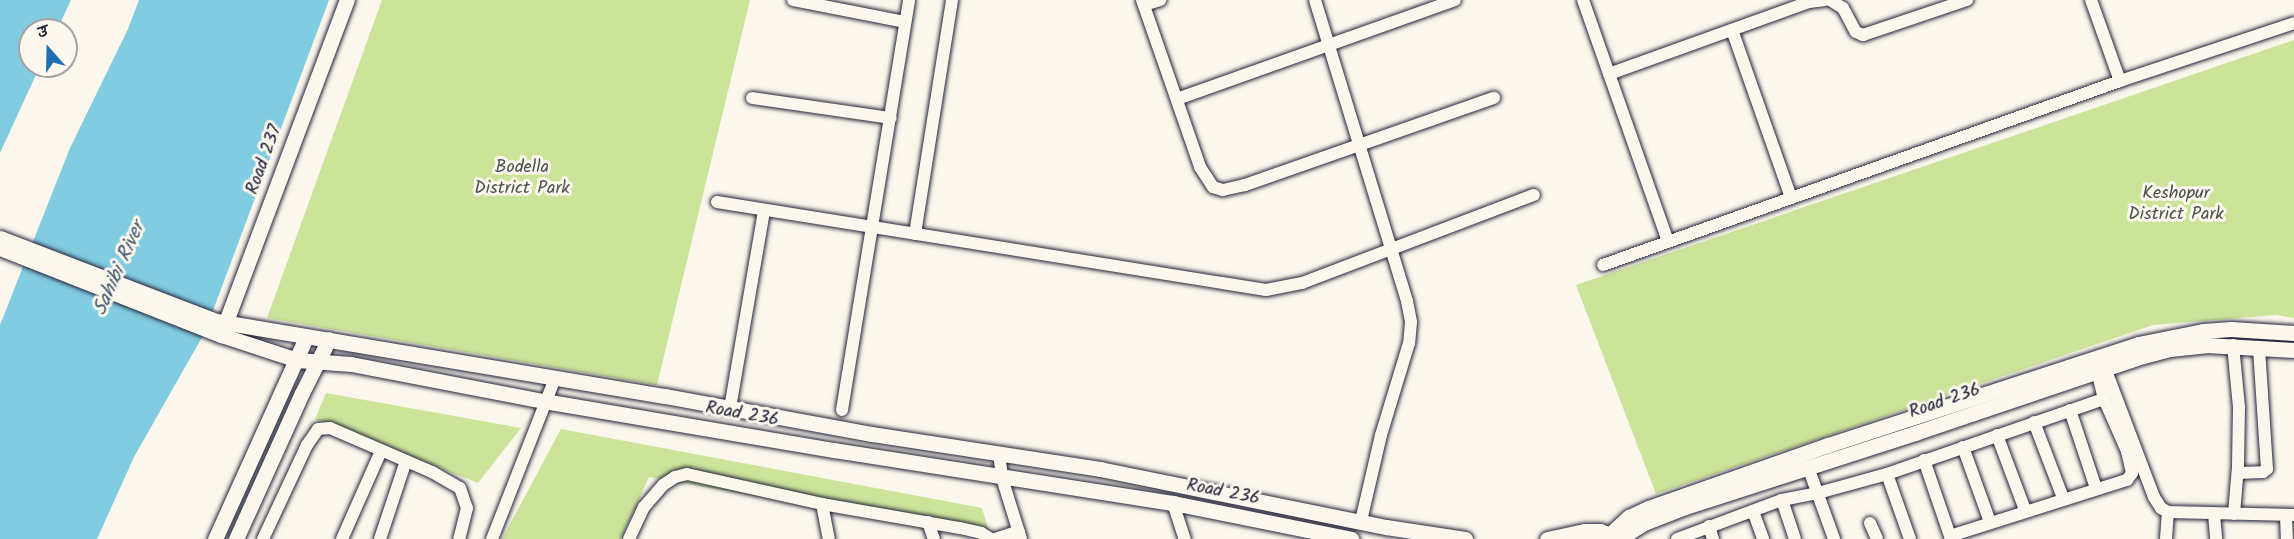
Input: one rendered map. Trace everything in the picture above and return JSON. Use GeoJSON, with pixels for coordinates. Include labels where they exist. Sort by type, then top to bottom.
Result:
{"type":"FeatureCollection","features":[{"type":"Feature","properties":{"kind":"street","name":"Road 237"},"geometry":{"type":"LineString","coordinates":[[219,327],[347,0]]}},
{"type":"Feature","properties":{"kind":"street"},"geometry":{"type":"LineString","coordinates":[[793,0],[905,22]]}},
{"type":"Feature","properties":{"kind":"street"},"geometry":{"type":"LineString","coordinates":[[842,410],[874,228],[909,0]]}},
{"type":"Feature","properties":{"kind":"street"},"geometry":{"type":"LineString","coordinates":[[915,234],[952,0]]}},
{"type":"Feature","properties":{"kind":"street"},"geometry":{"type":"LineString","coordinates":[[1160,0],[1143,3],[1200,167],[1213,187],[1223,190],[1245,185],[1359,143],[1494,98]]}},
{"type":"Feature","properties":{"kind":"street"},"geometry":{"type":"LineString","coordinates":[[1315,0],[1407,301],[1411,322],[1409,343],[1381,435],[1361,521]]}},
{"type":"Feature","properties":{"kind":"street"},"geometry":{"type":"LineString","coordinates":[[1177,99],[1455,0]]}},
{"type":"Feature","properties":{"kind":"street"},"geometry":{"type":"LineString","coordinates":[[1583,0],[1668,241]]}},
{"type":"Feature","properties":{"kind":"street"},"geometry":{"type":"LineString","coordinates":[[1609,74],[1809,3],[1825,0]]}},
{"type":"Feature","properties":{"kind":"street"},"geometry":{"type":"LineString","coordinates":[[1830,0],[1843,8],[1856,32],[1863,35],[1967,0]]}},
{"type":"Feature","properties":{"kind":"street"},"geometry":{"type":"LineString","coordinates":[[2091,0],[2120,81]]}},
{"type":"Feature","properties":{"kind":"street"},"geometry":{"type":"LineString","coordinates":[[1603,265],[2120,81],[2294,23]]}},
{"type":"Feature","properties":{"kind":"street"},"geometry":{"type":"LineString","coordinates":[[1732,30],[1791,198]]}},
{"type":"Feature","properties":{"kind":"street"},"geometry":{"type":"LineString","coordinates":[[752,98],[891,118]]}},
{"type":"Feature","properties":{"kind":"street"},"geometry":{"type":"LineString","coordinates":[[717,202],[1266,290],[1302,283],[1534,195]]}},
{"type":"Feature","properties":{"kind":"street"},"geometry":{"type":"LineString","coordinates":[[730,408],[764,211]]}},
{"type":"Feature","properties":{"kind":"street"},"geometry":{"type":"LineString","coordinates":[[0,238],[10,249],[219,327],[329,339],[872,434],[1100,469],[1361,521],[1466,539]]}},
{"type":"Feature","properties":{"kind":"street","name":"Road 236"},"geometry":{"type":"LineString","coordinates":[[219,327],[297,360],[351,364],[544,401],[1002,478],[1173,503],[1351,539]]}},
{"type":"Feature","properties":{"kind":"street"},"geometry":{"type":"LineString","coordinates":[[1547,539],[1585,531],[1613,538],[1629,517],[1648,508],[1828,445],[2138,344],[2203,331],[2231,329],[2294,333]]}},
{"type":"Feature","properties":{"kind":"street"},"geometry":{"type":"LineString","coordinates":[[215,539],[306,337]]}},
{"type":"Feature","properties":{"kind":"street"},"geometry":{"type":"LineString","coordinates":[[236,539],[329,339]]}},
{"type":"Feature","properties":{"kind":"street"},"geometry":{"type":"LineString","coordinates":[[2233,345],[2239,407],[2238,473],[2234,514]]}},
{"type":"Feature","properties":{"kind":"street","name":"Road 236"},"geometry":{"type":"LineString","coordinates":[[1613,538],[1662,516],[2170,349],[2233,345],[2294,350]]}},
{"type":"Feature","properties":{"kind":"street"},"geometry":{"type":"LineString","coordinates":[[2238,473],[2263,472],[2267,469],[2259,347]]}},
{"type":"Feature","properties":{"kind":"street"},"geometry":{"type":"LineString","coordinates":[[1924,460],[1951,537],[2025,510],[2127,480],[2132,472],[2127,451],[2104,399],[2101,370]]}},
{"type":"Feature","properties":{"kind":"street"},"geometry":{"type":"LineString","coordinates":[[2101,370],[2154,497],[2161,508],[2168,512],[2290,515],[2287,539]]}},
{"type":"Feature","properties":{"kind":"street"},"geometry":{"type":"LineString","coordinates":[[492,539],[544,401],[555,378]]}},
{"type":"Feature","properties":{"kind":"street"},"geometry":{"type":"LineString","coordinates":[[1677,539],[1782,500],[1818,494],[1887,474],[2104,399]]}},
{"type":"Feature","properties":{"kind":"street"},"geometry":{"type":"LineString","coordinates":[[2070,410],[2097,488]]}},
{"type":"Feature","properties":{"kind":"street"},"geometry":{"type":"LineString","coordinates":[[2034,422],[2063,498]]}},
{"type":"Feature","properties":{"kind":"street"},"geometry":{"type":"LineString","coordinates":[[263,539],[308,445],[318,429],[330,428],[406,461],[460,488],[467,508],[459,539]]}},
{"type":"Feature","properties":{"kind":"street"},"geometry":{"type":"LineString","coordinates":[[1996,435],[2025,510]]}},
{"type":"Feature","properties":{"kind":"street"},"geometry":{"type":"LineString","coordinates":[[1963,447],[1990,522]]}},
{"type":"Feature","properties":{"kind":"street"},"geometry":{"type":"LineString","coordinates":[[342,539],[381,451]]}},
{"type":"Feature","properties":{"kind":"street"},"geometry":{"type":"LineString","coordinates":[[629,539],[644,507],[663,485],[675,477],[687,474],[822,504],[981,533],[993,539],[1020,535],[1002,478],[999,453]]}},
{"type":"Feature","properties":{"kind":"street"},"geometry":{"type":"LineString","coordinates":[[380,539],[406,461]]}},
{"type":"Feature","properties":{"kind":"street"},"geometry":{"type":"LineString","coordinates":[[1808,467],[1834,539]]}},
{"type":"Feature","properties":{"kind":"street"},"geometry":{"type":"LineString","coordinates":[[1887,474],[1910,539]]}},
{"type":"Feature","properties":{"kind":"street"},"geometry":{"type":"LineString","coordinates":[[1782,500],[1795,539]]}},
{"type":"Feature","properties":{"kind":"street"},"geometry":{"type":"LineString","coordinates":[[1173,503],[1182,538]]}},
{"type":"Feature","properties":{"kind":"street"},"geometry":{"type":"LineString","coordinates":[[822,504],[829,539]]}},
{"type":"Feature","properties":{"kind":"street"},"geometry":{"type":"LineString","coordinates":[[1753,511],[1763,539]]}},
{"type":"Feature","properties":{"kind":"street"},"geometry":{"type":"LineString","coordinates":[[2166,539],[2168,512]]}},
{"type":"Feature","properties":{"kind":"street"},"geometry":{"type":"LineString","coordinates":[[2214,514],[2216,539]]}},
{"type":"Feature","properties":{"kind":"street"},"geometry":{"type":"LineString","coordinates":[[928,522],[934,539]]}},
{"type":"Feature","properties":{"kind":"street"},"geometry":{"type":"LineString","coordinates":[[1870,523],[1877,539]]}},
{"type":"Feature","properties":{"kind":"street"},"geometry":{"type":"LineString","coordinates":[[1709,526],[1713,539]]}},
{"type":"Feature","properties":{"kind":"green space","name":"Bodella District Park"},"geometry":{"type":"Polygon","coordinates":[[[382,0],[750,0],[657,385],[267,318],[382,0]]]}},
{"type":"Feature","properties":{"kind":"green space","name":"Keshopur District Park"},"geometry":{"type":"Polygon","coordinates":[[[2294,40],[2294,318],[2276,315],[2153,325],[1656,494],[1576,285],[2294,40]]]}},
{"type":"Feature","properties":{"kind":"green space"},"geometry":{"type":"Polygon","coordinates":[[[326,393],[521,428],[478,483],[315,419],[326,393]]]}},
{"type":"Feature","properties":{"kind":"green space"},"geometry":{"type":"Polygon","coordinates":[[[561,429],[982,508],[991,539],[649,477],[621,539],[502,539],[561,429]]]}},
{"type":"Feature","properties":{"kind":"water"},"geometry":{"type":"Polygon","coordinates":[[[0,0],[71,0],[63,18],[18,18],[18,78],[34,78],[0,153],[0,0]]]}},
{"type":"Feature","properties":{"kind":"water","name":"Sahibi River"},"geometry":{"type":"Polygon","coordinates":[[[139,0],[329,0],[205,332],[134,457],[97,539],[0,539],[0,325],[70,148],[128,29],[139,0]]]}}]}
